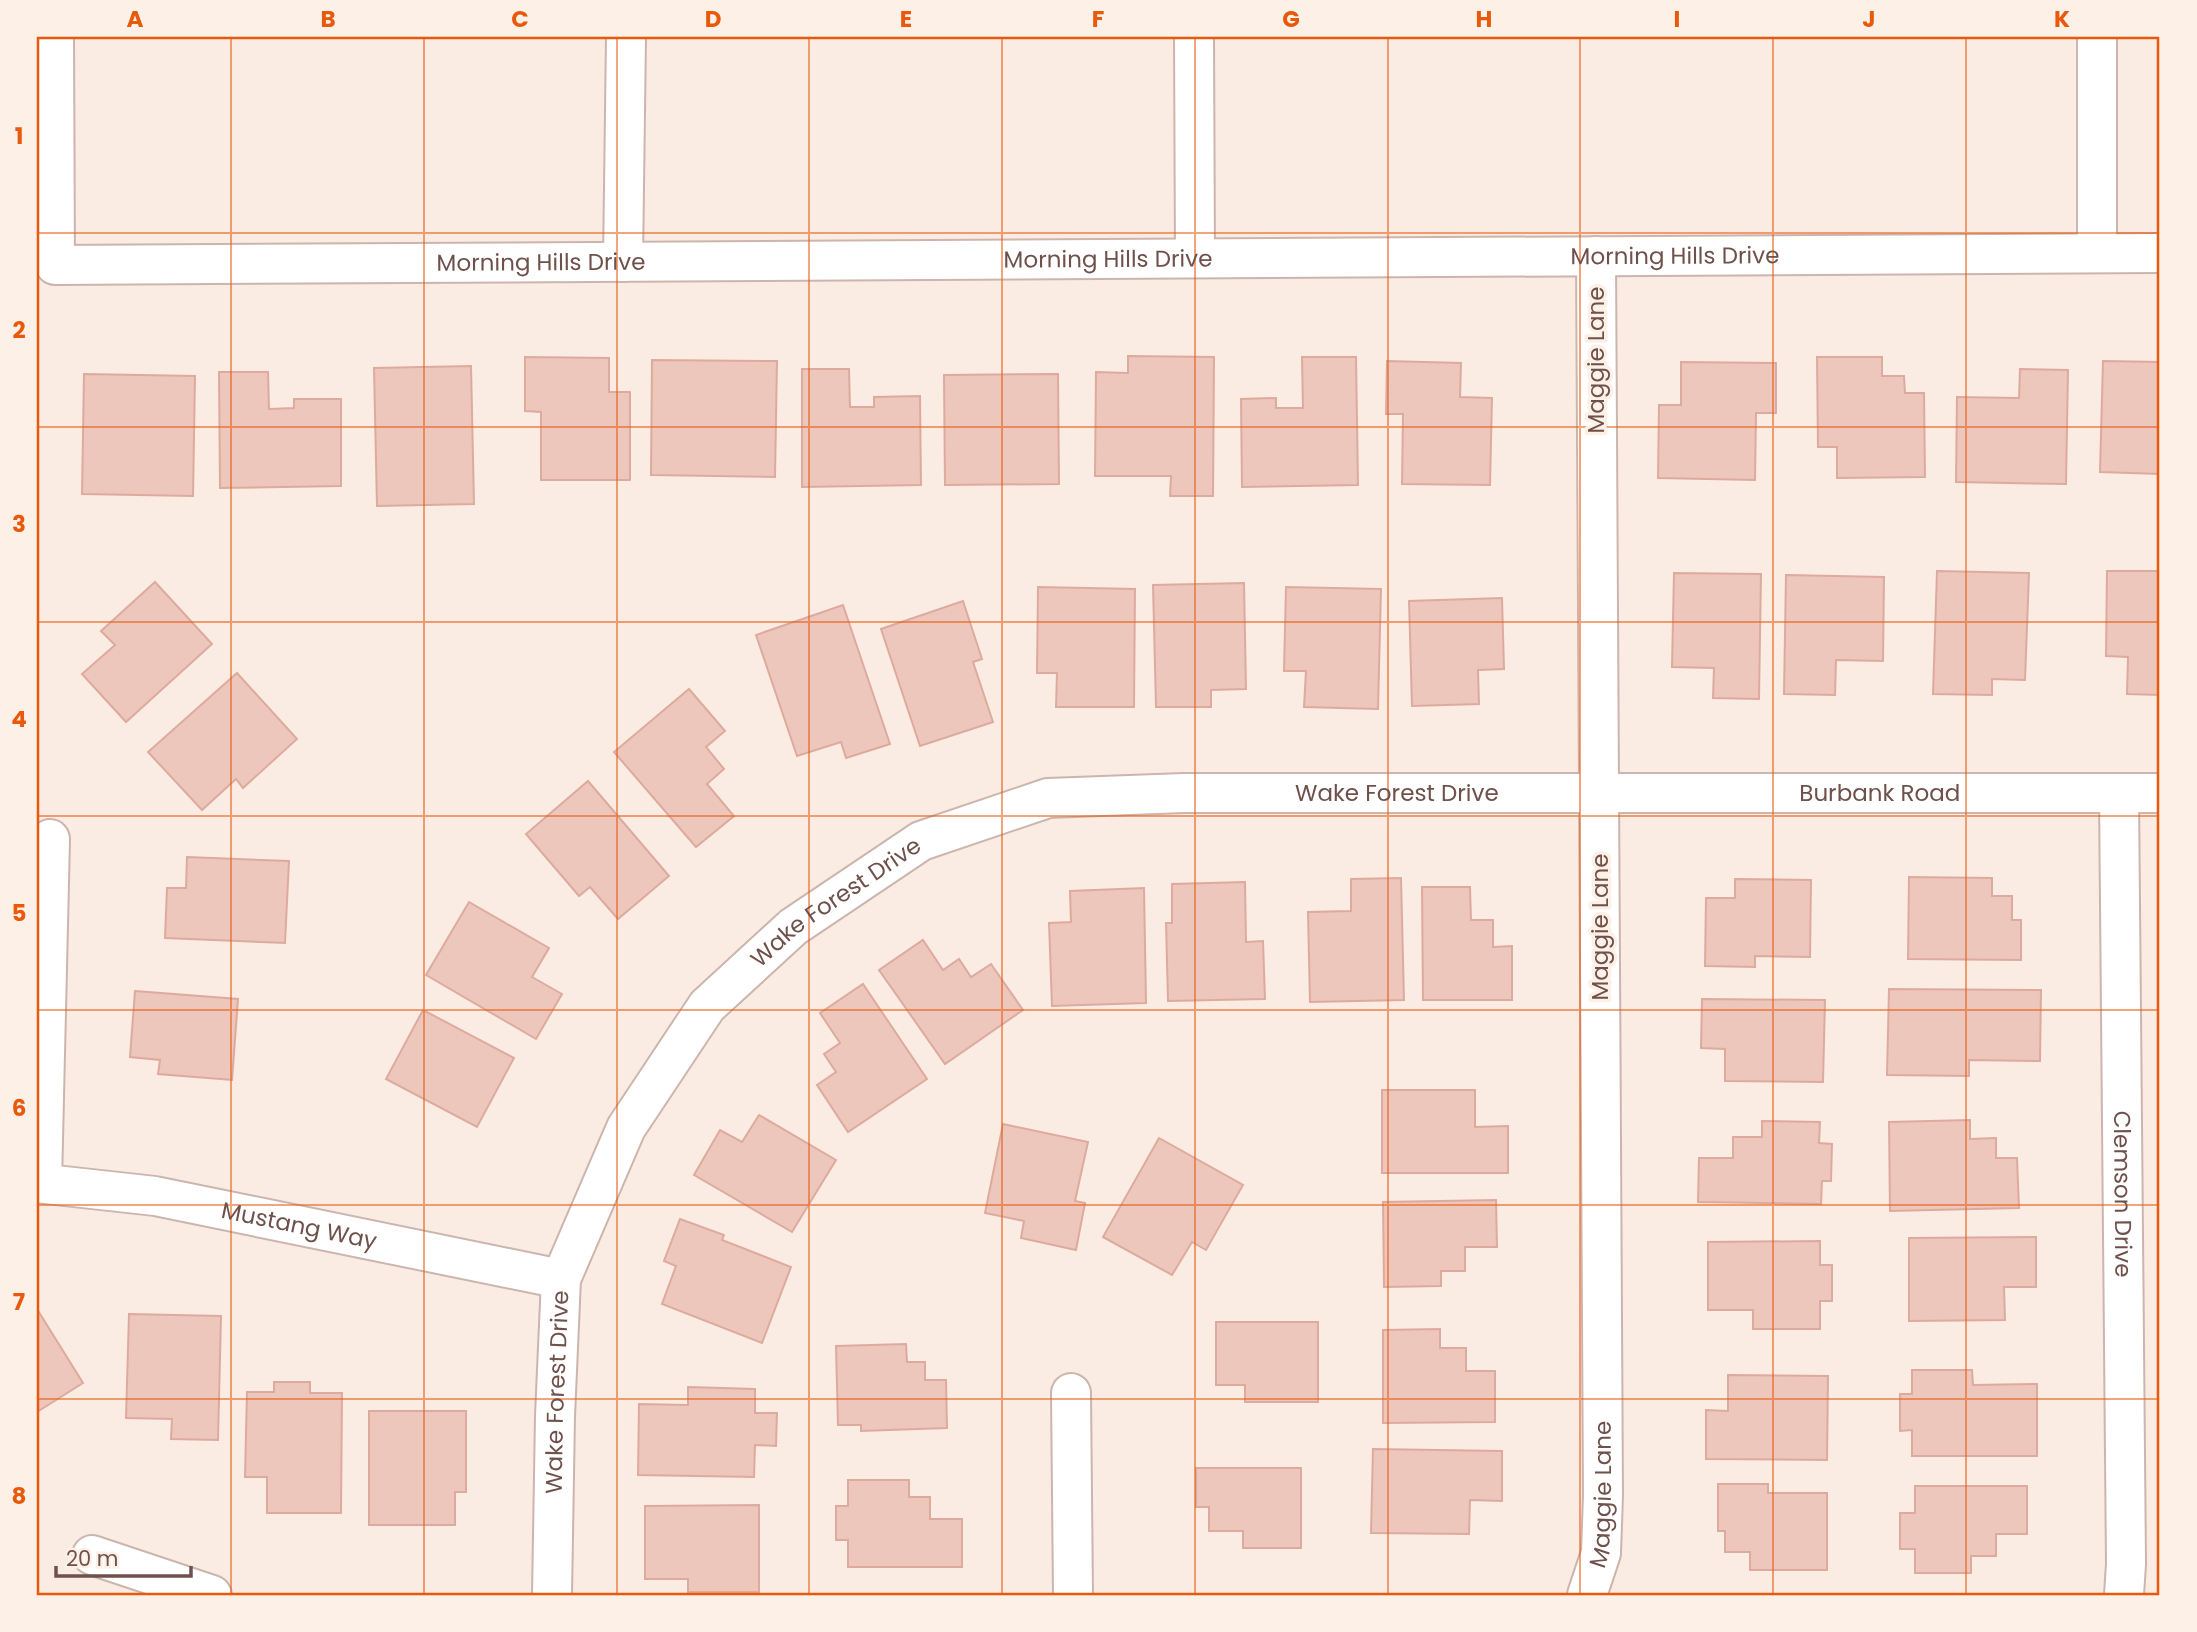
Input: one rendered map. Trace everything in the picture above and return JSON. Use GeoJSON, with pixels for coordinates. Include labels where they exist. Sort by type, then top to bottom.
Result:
{"type":"FeatureCollection","features":[{"type":"Feature","properties":{"kind":"street","name":"Morning Hills Drive"},"geometry":{"type":"LineString","coordinates":[[54,37],[55,265],[2160,253]]}},
{"type":"Feature","properties":{"kind":"street"},"geometry":{"type":"LineString","coordinates":[[624,262],[626,37]]}},
{"type":"Feature","properties":{"kind":"street"},"geometry":{"type":"LineString","coordinates":[[1194,37],[1195,258]]}},
{"type":"Feature","properties":{"kind":"street"},"geometry":{"type":"LineString","coordinates":[[2097,37],[2097,253]]}},
{"type":"Feature","properties":{"kind":"street","name":"Maggie Lane"},"geometry":{"type":"LineString","coordinates":[[1587,1595],[1601,1553],[1603,1495],[1595,256]]}},
{"type":"Feature","properties":{"kind":"street","name":"Wake Forest Drive"},"geometry":{"type":"LineString","coordinates":[[552,1595],[561,1279],[626,1128],[707,1006],[793,928],[921,841],[1048,798],[1184,793],[1600,793]]}},
{"type":"Feature","properties":{"kind":"street","name":"Burbank Road"},"geometry":{"type":"LineString","coordinates":[[1600,793],[2160,793]]}},
{"type":"Feature","properties":{"kind":"street","name":"Clemson Drive"},"geometry":{"type":"LineString","coordinates":[[2119,793],[2126,1564],[2124,1595]]}},
{"type":"Feature","properties":{"kind":"street"},"geometry":{"type":"LineString","coordinates":[[39,1183],[50,839]]}},
{"type":"Feature","properties":{"kind":"street","name":"Mustang Way"},"geometry":{"type":"LineString","coordinates":[[39,1183],[155,1196],[561,1279]]}},
{"type":"Feature","properties":{"kind":"street"},"geometry":{"type":"LineString","coordinates":[[1071,1393],[1073,1595]]}},
{"type":"Feature","properties":{"kind":"street"},"geometry":{"type":"LineString","coordinates":[[92,1555],[212,1595]]}},
{"type":"Feature","properties":{"kind":"building"},"geometry":{"type":"Polygon","coordinates":[[[1128,356],[1214,357],[1213,496],[1170,496],[1171,476],[1095,476],[1096,372],[1128,373],[1128,356]]]}},
{"type":"Feature","properties":{"kind":"building"},"geometry":{"type":"Polygon","coordinates":[[[525,357],[609,358],[609,392],[630,392],[630,480],[541,480],[541,412],[525,411],[525,357]]]}},
{"type":"Feature","properties":{"kind":"building"},"geometry":{"type":"Polygon","coordinates":[[[1302,357],[1356,357],[1358,485],[1242,487],[1241,399],[1276,398],[1276,408],[1303,408],[1302,357]]]}},
{"type":"Feature","properties":{"kind":"building"},"geometry":{"type":"Polygon","coordinates":[[[1817,357],[1882,357],[1882,376],[1904,376],[1905,393],[1924,393],[1925,477],[1837,478],[1837,447],[1818,447],[1817,357]]]}},
{"type":"Feature","properties":{"kind":"building"},"geometry":{"type":"Polygon","coordinates":[[[652,360],[777,361],[775,477],[651,475],[652,360]]]}},
{"type":"Feature","properties":{"kind":"building"},"geometry":{"type":"Polygon","coordinates":[[[1387,361],[1461,363],[1460,397],[1492,398],[1490,485],[1402,484],[1403,414],[1386,414],[1387,361]]]}},
{"type":"Feature","properties":{"kind":"building"},"geometry":{"type":"Polygon","coordinates":[[[2103,361],[2160,362],[2160,474],[2100,472],[2103,361]]]}},
{"type":"Feature","properties":{"kind":"building"},"geometry":{"type":"Polygon","coordinates":[[[1681,362],[1776,363],[1776,413],[1756,413],[1755,480],[1658,478],[1659,405],[1681,405],[1681,362]]]}},
{"type":"Feature","properties":{"kind":"building"},"geometry":{"type":"Polygon","coordinates":[[[471,366],[474,504],[377,506],[374,368],[471,366]]]}},
{"type":"Feature","properties":{"kind":"building"},"geometry":{"type":"Polygon","coordinates":[[[802,369],[849,369],[850,407],[874,407],[874,397],[920,396],[921,485],[802,487],[802,369]]]}},
{"type":"Feature","properties":{"kind":"building"},"geometry":{"type":"Polygon","coordinates":[[[2020,369],[2068,370],[2066,484],[1956,482],[1957,397],[2019,398],[2020,369]]]}},
{"type":"Feature","properties":{"kind":"building"},"geometry":{"type":"Polygon","coordinates":[[[219,372],[268,372],[269,409],[294,408],[294,399],[341,399],[341,486],[220,488],[219,372]]]}},
{"type":"Feature","properties":{"kind":"building"},"geometry":{"type":"Polygon","coordinates":[[[84,374],[195,376],[193,496],[82,494],[84,374]]]}},
{"type":"Feature","properties":{"kind":"building"},"geometry":{"type":"Polygon","coordinates":[[[1058,374],[1059,484],[945,485],[944,375],[1058,374]]]}},
{"type":"Feature","properties":{"kind":"building"},"geometry":{"type":"Polygon","coordinates":[[[1937,571],[2029,573],[2025,680],[1992,679],[1992,695],[1933,694],[1937,571]]]}},
{"type":"Feature","properties":{"kind":"building"},"geometry":{"type":"Polygon","coordinates":[[[2107,571],[2160,571],[2160,695],[2127,694],[2128,657],[2106,656],[2107,571]]]}},
{"type":"Feature","properties":{"kind":"building"},"geometry":{"type":"Polygon","coordinates":[[[1674,573],[1761,574],[1759,699],[1713,698],[1714,668],[1672,667],[1674,573]]]}},
{"type":"Feature","properties":{"kind":"building"},"geometry":{"type":"Polygon","coordinates":[[[1786,575],[1884,577],[1883,661],[1836,660],[1835,695],[1784,694],[1786,575]]]}},
{"type":"Feature","properties":{"kind":"building"},"geometry":{"type":"Polygon","coordinates":[[[155,582],[212,644],[126,722],[82,674],[115,645],[101,631],[155,582]]]}},
{"type":"Feature","properties":{"kind":"building"},"geometry":{"type":"Polygon","coordinates":[[[1244,583],[1246,689],[1211,690],[1211,707],[1156,707],[1153,585],[1244,583]]]}},
{"type":"Feature","properties":{"kind":"building"},"geometry":{"type":"Polygon","coordinates":[[[1038,587],[1135,589],[1134,707],[1056,707],[1057,673],[1037,673],[1038,587]]]}},
{"type":"Feature","properties":{"kind":"building"},"geometry":{"type":"Polygon","coordinates":[[[1286,587],[1381,589],[1378,709],[1304,707],[1306,671],[1284,671],[1286,587]]]}},
{"type":"Feature","properties":{"kind":"building"},"geometry":{"type":"Polygon","coordinates":[[[1502,598],[1504,669],[1478,670],[1479,704],[1412,706],[1409,601],[1502,598]]]}},
{"type":"Feature","properties":{"kind":"building"},"geometry":{"type":"Polygon","coordinates":[[[963,601],[982,659],[973,662],[993,722],[920,746],[881,629],[963,601]]]}},
{"type":"Feature","properties":{"kind":"building"},"geometry":{"type":"Polygon","coordinates":[[[843,605],[890,744],[846,758],[841,742],[797,756],[756,635],[843,605]]]}},
{"type":"Feature","properties":{"kind":"building"},"geometry":{"type":"Polygon","coordinates":[[[237,673],[297,739],[243,788],[236,779],[202,810],[148,752],[237,673]]]}},
{"type":"Feature","properties":{"kind":"building"},"geometry":{"type":"Polygon","coordinates":[[[689,689],[725,731],[706,747],[724,769],[707,784],[734,816],[696,847],[614,752],[689,689]]]}},
{"type":"Feature","properties":{"kind":"building"},"geometry":{"type":"Polygon","coordinates":[[[588,781],[669,876],[618,919],[590,887],[579,896],[526,834],[588,781]]]}},
{"type":"Feature","properties":{"kind":"building"},"geometry":{"type":"Polygon","coordinates":[[[187,857],[289,861],[285,943],[165,938],[167,888],[186,888],[187,857]]]}},
{"type":"Feature","properties":{"kind":"building"},"geometry":{"type":"Polygon","coordinates":[[[1909,877],[1992,878],[1992,896],[2012,896],[2012,920],[2021,920],[2021,960],[1908,959],[1909,877]]]}},
{"type":"Feature","properties":{"kind":"building"},"geometry":{"type":"Polygon","coordinates":[[[1401,878],[1404,1000],[1310,1002],[1308,912],[1351,911],[1351,879],[1401,878]]]}},
{"type":"Feature","properties":{"kind":"building"},"geometry":{"type":"Polygon","coordinates":[[[1735,879],[1811,880],[1810,957],[1755,956],[1755,967],[1705,966],[1706,898],[1735,898],[1735,879]]]}},
{"type":"Feature","properties":{"kind":"building"},"geometry":{"type":"Polygon","coordinates":[[[1245,882],[1246,942],[1263,941],[1265,999],[1168,1001],[1166,923],[1172,923],[1172,884],[1245,882]]]}},
{"type":"Feature","properties":{"kind":"building"},"geometry":{"type":"Polygon","coordinates":[[[1422,887],[1470,887],[1471,920],[1493,920],[1493,947],[1512,946],[1512,1000],[1423,1000],[1422,887]]]}},
{"type":"Feature","properties":{"kind":"building"},"geometry":{"type":"Polygon","coordinates":[[[1144,888],[1146,1003],[1052,1006],[1049,923],[1071,922],[1070,891],[1144,888]]]}},
{"type":"Feature","properties":{"kind":"building"},"geometry":{"type":"Polygon","coordinates":[[[469,902],[549,948],[532,977],[562,994],[536,1039],[426,975],[469,902]]]}},
{"type":"Feature","properties":{"kind":"building"},"geometry":{"type":"Polygon","coordinates":[[[923,940],[943,970],[959,959],[971,977],[991,964],[1023,1010],[945,1064],[879,970],[923,940]]]}},
{"type":"Feature","properties":{"kind":"building"},"geometry":{"type":"Polygon","coordinates":[[[863,984],[927,1079],[848,1132],[817,1085],[836,1072],[824,1054],[840,1043],[820,1013],[863,984]]]}},
{"type":"Feature","properties":{"kind":"building"},"geometry":{"type":"Polygon","coordinates":[[[1889,989],[2041,990],[2040,1061],[1969,1060],[1969,1076],[1887,1075],[1889,989]]]}},
{"type":"Feature","properties":{"kind":"building"},"geometry":{"type":"Polygon","coordinates":[[[135,991],[238,999],[232,1080],[158,1074],[160,1060],[130,1057],[135,991]]]}},
{"type":"Feature","properties":{"kind":"building"},"geometry":{"type":"Polygon","coordinates":[[[1702,999],[1825,1000],[1823,1082],[1725,1081],[1725,1049],[1701,1048],[1702,999]]]}},
{"type":"Feature","properties":{"kind":"building"},"geometry":{"type":"Polygon","coordinates":[[[423,1010],[514,1058],[477,1127],[386,1079],[423,1010]]]}},
{"type":"Feature","properties":{"kind":"building"},"geometry":{"type":"Polygon","coordinates":[[[1382,1090],[1475,1090],[1475,1127],[1508,1126],[1508,1173],[1382,1173],[1382,1090]]]}},
{"type":"Feature","properties":{"kind":"building"},"geometry":{"type":"Polygon","coordinates":[[[759,1115],[836,1160],[792,1232],[694,1175],[720,1130],[742,1142],[759,1115]]]}},
{"type":"Feature","properties":{"kind":"building"},"geometry":{"type":"Polygon","coordinates":[[[1970,1120],[1970,1139],[1996,1138],[1996,1158],[2017,1158],[2019,1208],[1890,1211],[1889,1122],[1970,1120]]]}},
{"type":"Feature","properties":{"kind":"building"},"geometry":{"type":"Polygon","coordinates":[[[1762,1121],[1820,1122],[1819,1143],[1832,1144],[1831,1181],[1822,1181],[1821,1204],[1698,1202],[1699,1158],[1733,1158],[1733,1137],[1762,1137],[1762,1121]]]}},
{"type":"Feature","properties":{"kind":"building"},"geometry":{"type":"Polygon","coordinates":[[[1003,1124],[1088,1142],[1075,1201],[1085,1203],[1076,1250],[1021,1238],[1024,1221],[985,1213],[1003,1124]]]}},
{"type":"Feature","properties":{"kind":"building"},"geometry":{"type":"Polygon","coordinates":[[[1159,1138],[1243,1185],[1206,1250],[1192,1242],[1172,1275],[1103,1237],[1159,1138]]]}},
{"type":"Feature","properties":{"kind":"building"},"geometry":{"type":"Polygon","coordinates":[[[1496,1200],[1497,1247],[1465,1247],[1465,1271],[1441,1271],[1441,1286],[1384,1287],[1383,1202],[1496,1200]]]}},
{"type":"Feature","properties":{"kind":"building"},"geometry":{"type":"Polygon","coordinates":[[[680,1219],[724,1235],[722,1240],[791,1267],[762,1343],[662,1304],[676,1266],[664,1261],[680,1219]]]}},
{"type":"Feature","properties":{"kind":"building"},"geometry":{"type":"Polygon","coordinates":[[[2036,1237],[2036,1287],[2004,1287],[2005,1320],[1909,1321],[1909,1238],[2036,1237]]]}},
{"type":"Feature","properties":{"kind":"building"},"geometry":{"type":"Polygon","coordinates":[[[1820,1241],[1820,1265],[1832,1265],[1832,1301],[1820,1301],[1820,1329],[1753,1329],[1753,1310],[1708,1310],[1708,1242],[1820,1241]]]}},
{"type":"Feature","properties":{"kind":"building"},"geometry":{"type":"Polygon","coordinates":[[[37,1309],[83,1383],[37,1412],[37,1309]]]}},
{"type":"Feature","properties":{"kind":"building"},"geometry":{"type":"Polygon","coordinates":[[[129,1314],[221,1316],[218,1440],[171,1439],[172,1419],[126,1418],[129,1314]]]}},
{"type":"Feature","properties":{"kind":"building"},"geometry":{"type":"Polygon","coordinates":[[[1216,1322],[1318,1322],[1318,1402],[1245,1402],[1245,1385],[1216,1385],[1216,1322]]]}},
{"type":"Feature","properties":{"kind":"building"},"geometry":{"type":"Polygon","coordinates":[[[1440,1329],[1440,1348],[1466,1348],[1466,1371],[1495,1371],[1495,1422],[1383,1423],[1383,1330],[1440,1329]]]}},
{"type":"Feature","properties":{"kind":"building"},"geometry":{"type":"Polygon","coordinates":[[[906,1344],[907,1362],[925,1362],[925,1380],[946,1380],[947,1428],[861,1431],[861,1425],[838,1425],[836,1346],[906,1344]]]}},
{"type":"Feature","properties":{"kind":"building"},"geometry":{"type":"Polygon","coordinates":[[[1912,1370],[1972,1370],[1973,1385],[2037,1384],[2037,1456],[1912,1456],[1912,1430],[1900,1431],[1900,1394],[1912,1394],[1912,1370]]]}},
{"type":"Feature","properties":{"kind":"building"},"geometry":{"type":"Polygon","coordinates":[[[1728,1375],[1828,1376],[1827,1460],[1706,1459],[1706,1410],[1728,1411],[1728,1375]]]}},
{"type":"Feature","properties":{"kind":"building"},"geometry":{"type":"Polygon","coordinates":[[[274,1382],[310,1382],[310,1393],[342,1393],[341,1513],[267,1513],[267,1477],[245,1477],[247,1392],[274,1392],[274,1382]]]}},
{"type":"Feature","properties":{"kind":"building"},"geometry":{"type":"Polygon","coordinates":[[[688,1387],[755,1389],[755,1413],[777,1413],[776,1446],[755,1445],[754,1477],[638,1475],[639,1404],[688,1405],[688,1387]]]}},
{"type":"Feature","properties":{"kind":"building"},"geometry":{"type":"Polygon","coordinates":[[[369,1411],[466,1411],[466,1492],[455,1492],[455,1525],[369,1525],[369,1411]]]}},
{"type":"Feature","properties":{"kind":"building"},"geometry":{"type":"Polygon","coordinates":[[[1373,1449],[1502,1451],[1502,1501],[1470,1500],[1469,1534],[1371,1533],[1373,1449]]]}},
{"type":"Feature","properties":{"kind":"building"},"geometry":{"type":"Polygon","coordinates":[[[1196,1468],[1301,1468],[1301,1548],[1243,1548],[1243,1531],[1209,1531],[1209,1507],[1196,1507],[1196,1468]]]}},
{"type":"Feature","properties":{"kind":"building"},"geometry":{"type":"Polygon","coordinates":[[[848,1480],[909,1480],[909,1497],[930,1497],[930,1519],[962,1519],[962,1567],[848,1567],[848,1540],[836,1540],[836,1506],[848,1506],[848,1480]]]}},
{"type":"Feature","properties":{"kind":"building"},"geometry":{"type":"Polygon","coordinates":[[[1718,1484],[1768,1484],[1768,1493],[1827,1493],[1827,1570],[1750,1570],[1750,1552],[1725,1552],[1725,1531],[1718,1531],[1718,1484]]]}},
{"type":"Feature","properties":{"kind":"building"},"geometry":{"type":"Polygon","coordinates":[[[1915,1486],[2027,1486],[2027,1534],[1996,1534],[1996,1556],[1971,1556],[1971,1573],[1915,1573],[1915,1549],[1900,1549],[1900,1513],[1915,1513],[1915,1486]]]}},
{"type":"Feature","properties":{"kind":"building"},"geometry":{"type":"Polygon","coordinates":[[[759,1505],[759,1592],[688,1592],[688,1579],[645,1579],[645,1506],[759,1505]]]}}]}
